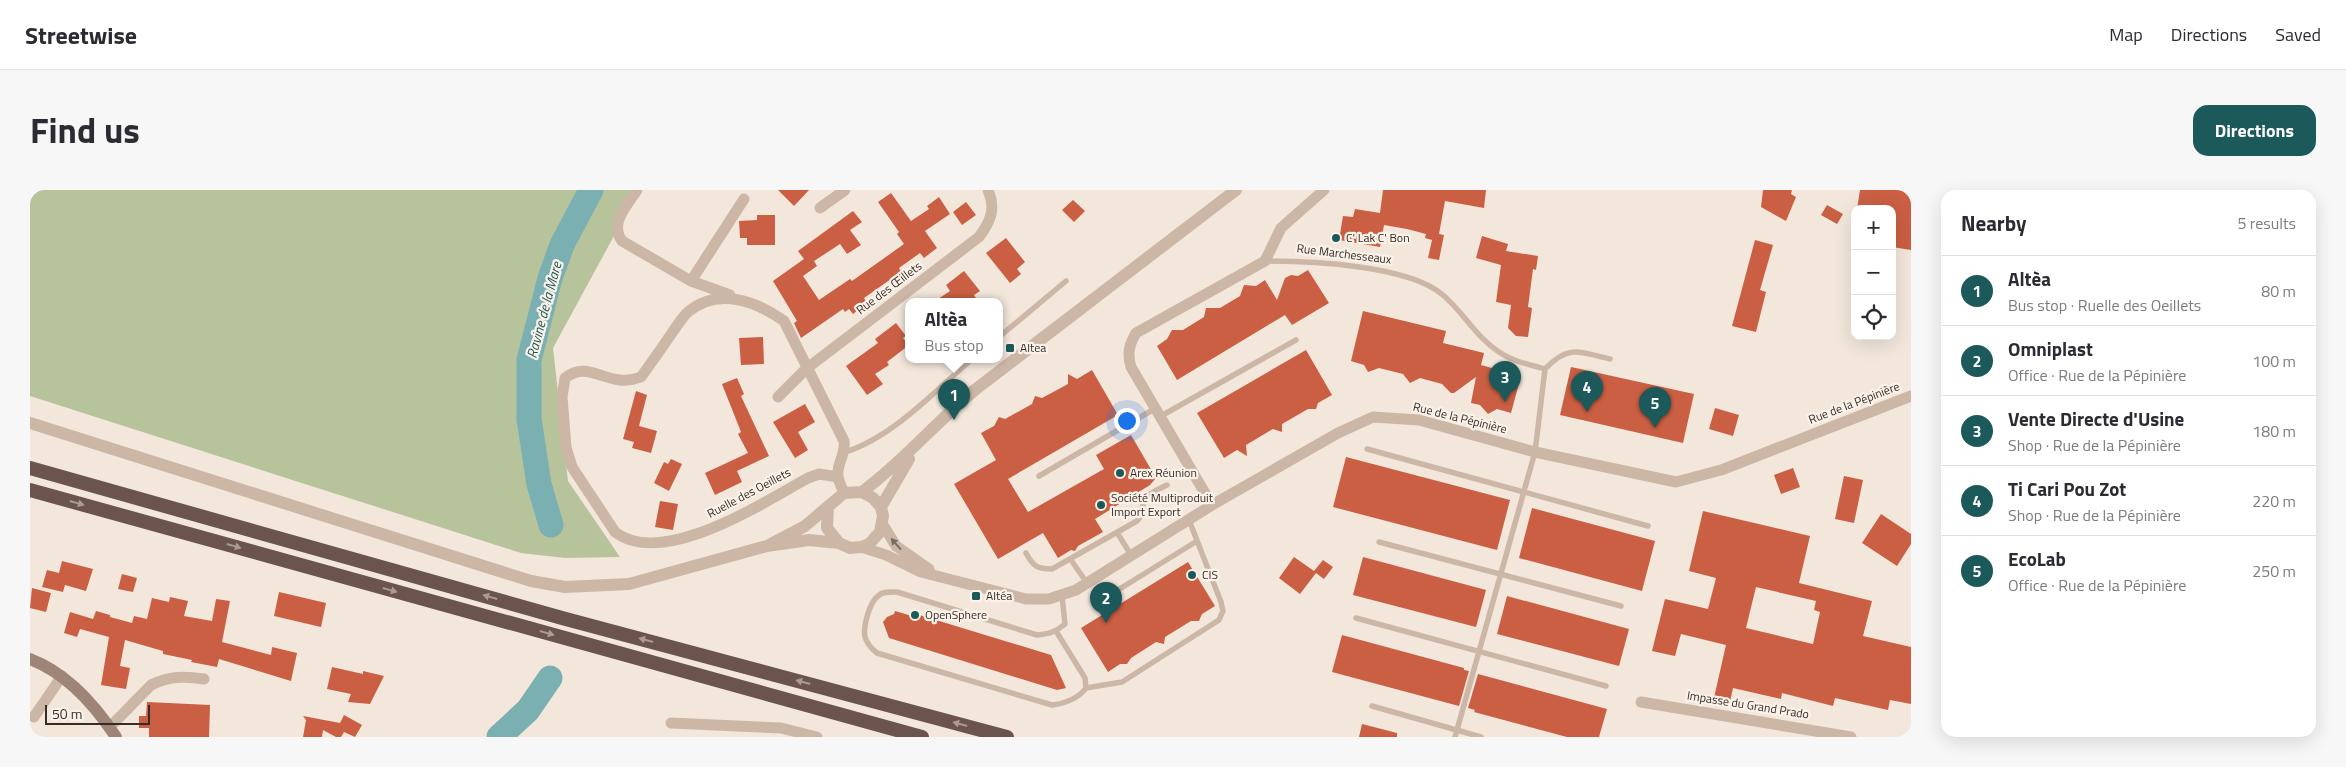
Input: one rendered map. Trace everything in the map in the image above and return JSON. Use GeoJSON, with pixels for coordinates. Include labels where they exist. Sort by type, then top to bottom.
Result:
{"type":"FeatureCollection","features":[{"type":"Feature","properties":{"kind":"highway"},"geometry":{"type":"LineString","coordinates":[[30,463],[102,488]]}},
{"type":"Feature","properties":{"kind":"highway"},"geometry":{"type":"LineString","coordinates":[[30,468],[562,618],[1007,737]]}},
{"type":"Feature","properties":{"kind":"highway"},"geometry":{"type":"LineString","coordinates":[[30,490],[922,737]]}},
{"type":"Feature","properties":{"kind":"main road"},"geometry":{"type":"LineString","coordinates":[[30,659],[62,676],[95,708],[113,732]]}},
{"type":"Feature","properties":{"kind":"street","name":"Ruelle des Oeillets"},"geometry":{"type":"LineString","coordinates":[[637,190],[618,220],[617,235],[622,241],[691,281],[766,308],[784,321],[806,369],[844,441],[845,452]]}},
{"type":"Feature","properties":{"kind":"street"},"geometry":{"type":"LineString","coordinates":[[820,208],[845,190]]}},
{"type":"Feature","properties":{"kind":"street","name":"Rue des Œillets"},"geometry":{"type":"LineString","coordinates":[[778,397],[806,369],[979,237],[988,225],[992,209],[992,200],[988,190]]}},
{"type":"Feature","properties":{"kind":"street"},"geometry":{"type":"LineString","coordinates":[[862,492],[917,447],[953,408],[976,389],[1236,190]]}},
{"type":"Feature","properties":{"kind":"street"},"geometry":{"type":"LineString","coordinates":[[1212,505],[1131,367],[1128,356],[1129,345],[1136,333],[1265,261],[1280,228],[1324,190]]}},
{"type":"Feature","properties":{"kind":"street"},"geometry":{"type":"LineString","coordinates":[[691,281],[744,199]]}},
{"type":"Feature","properties":{"kind":"street","name":"Ruelle des Oeillets"},"geometry":{"type":"LineString","coordinates":[[743,300],[721,298],[704,303],[687,312],[641,377],[628,382],[612,380],[588,371],[579,370],[565,378],[563,405],[566,447],[572,467],[615,532],[625,540],[640,542],[673,540],[714,528],[733,520],[808,478],[819,474],[838,477]]}},
{"type":"Feature","properties":{"kind":"street","name":"Rue de la Pépinière"},"geometry":{"type":"LineString","coordinates":[[861,547],[886,555],[921,572],[1026,598],[1062,596],[1087,583],[1212,505],[1338,433],[1373,417],[1419,420],[1535,452],[1676,482],[1720,470],[1911,396]]}},
{"type":"Feature","properties":{"kind":"street"},"geometry":{"type":"LineString","coordinates":[[30,423],[531,581],[565,587],[628,584],[767,546],[808,540],[839,543],[850,548],[861,547],[875,539],[883,525]]}},
{"type":"Feature","properties":{"kind":"street"},"geometry":{"type":"LineString","coordinates":[[881,508],[917,447]]}},
{"type":"Feature","properties":{"kind":"street"},"geometry":{"type":"LineString","coordinates":[[844,493],[838,477],[845,452]]}},
{"type":"Feature","properties":{"kind":"street"},"geometry":{"type":"LineString","coordinates":[[767,546],[805,526],[844,493],[862,492],[873,498],[881,508],[883,525],[896,546],[944,577]]}},
{"type":"Feature","properties":{"kind":"street"},"geometry":{"type":"LineString","coordinates":[[828,508],[827,528],[839,543]]}},
{"type":"Feature","properties":{"kind":"street"},"geometry":{"type":"LineString","coordinates":[[34,717],[62,676]]}},
{"type":"Feature","properties":{"kind":"street"},"geometry":{"type":"LineString","coordinates":[[113,732],[151,685],[159,681],[186,676],[204,679]]}},
{"type":"Feature","properties":{"kind":"street","name":"Impasse du Grand Prado"},"geometry":{"type":"LineString","coordinates":[[1641,702],[1851,737]]}},
{"type":"Feature","properties":{"kind":"street"},"geometry":{"type":"LineString","coordinates":[[671,723],[817,737]]}},
{"type":"Feature","properties":{"kind":"lane","name":"Rue Marchesseaux"},"geometry":{"type":"LineString","coordinates":[[1265,261],[1316,262],[1391,272],[1418,282],[1442,294],[1485,341],[1500,353],[1545,370]]}},
{"type":"Feature","properties":{"kind":"lane"},"geometry":{"type":"LineString","coordinates":[[1003,333],[1066,281]]}},
{"type":"Feature","properties":{"kind":"lane"},"geometry":{"type":"LineString","coordinates":[[1039,476],[1296,340]]}},
{"type":"Feature","properties":{"kind":"lane"},"geometry":{"type":"LineString","coordinates":[[1456,734],[1535,452],[1545,370],[1558,356],[1568,352],[1610,359]]}},
{"type":"Feature","properties":{"kind":"lane"},"geometry":{"type":"LineString","coordinates":[[845,452],[862,447],[896,424],[967,363]]}},
{"type":"Feature","properties":{"kind":"lane"},"geometry":{"type":"LineString","coordinates":[[1367,449],[1648,526]]}},
{"type":"Feature","properties":{"kind":"lane"},"geometry":{"type":"LineString","coordinates":[[1026,553],[1032,565],[1041,569],[1052,569],[1071,560],[1118,534],[1140,518],[1147,497],[1167,485]]}},
{"type":"Feature","properties":{"kind":"lane"},"geometry":{"type":"LineString","coordinates":[[1086,688],[1122,682],[1219,620],[1223,611],[1221,602],[1190,520]]}},
{"type":"Feature","properties":{"kind":"lane"},"geometry":{"type":"LineString","coordinates":[[1118,534],[1131,555]]}},
{"type":"Feature","properties":{"kind":"lane"},"geometry":{"type":"LineString","coordinates":[[1110,595],[1197,541]]}},
{"type":"Feature","properties":{"kind":"lane"},"geometry":{"type":"LineString","coordinates":[[1379,542],[1621,606]]}},
{"type":"Feature","properties":{"kind":"lane"},"geometry":{"type":"LineString","coordinates":[[1071,560],[1087,583]]}},
{"type":"Feature","properties":{"kind":"lane"},"geometry":{"type":"LineString","coordinates":[[1056,632],[1085,678],[1086,688],[1082,694],[1060,704],[1042,703],[877,653],[868,643],[865,628],[873,602],[878,595],[887,592],[897,592],[1037,635],[1056,632],[1065,624],[1062,596]]}},
{"type":"Feature","properties":{"kind":"lane"},"geometry":{"type":"LineString","coordinates":[[1356,618],[1606,686]]}},
{"type":"Feature","properties":{"kind":"lane"},"geometry":{"type":"LineString","coordinates":[[1372,706],[1456,734],[1480,737]]}},
{"type":"Feature","properties":{"kind":"green space"},"geometry":{"type":"Polygon","coordinates":[[[30,190],[639,190],[553,348],[568,481],[620,557],[565,558],[521,553],[30,396],[30,190]]]}},
{"type":"Feature","properties":{"kind":"building"},"geometry":{"type":"Polygon","coordinates":[[[778,190],[809,190],[794,206],[778,190]]]}},
{"type":"Feature","properties":{"kind":"building"},"geometry":{"type":"Polygon","coordinates":[[[1383,190],[1486,190],[1484,208],[1445,201],[1439,234],[1444,235],[1439,260],[1428,258],[1432,240],[1425,238],[1426,234],[1407,229],[1384,225],[1380,247],[1339,240],[1343,216],[1353,217],[1355,209],[1380,213],[1383,190]]]}},
{"type":"Feature","properties":{"kind":"building"},"geometry":{"type":"Polygon","coordinates":[[[1763,190],[1792,190],[1791,194],[1796,197],[1786,221],[1761,207],[1763,190]]]}},
{"type":"Feature","properties":{"kind":"building"},"geometry":{"type":"Polygon","coordinates":[[[1860,190],[1911,190],[1911,250],[1896,248],[1896,205],[1858,205],[1860,190]]]}},
{"type":"Feature","properties":{"kind":"building"},"geometry":{"type":"Polygon","coordinates":[[[891,193],[911,221],[929,209],[927,206],[939,197],[950,214],[925,231],[937,248],[924,258],[920,253],[899,268],[901,272],[864,298],[867,303],[853,314],[849,309],[845,312],[843,309],[801,338],[794,323],[797,321],[773,281],[804,259],[798,251],[853,211],[862,222],[850,230],[861,245],[847,254],[840,244],[814,261],[817,266],[803,276],[819,300],[850,279],[852,281],[904,244],[897,234],[899,232],[878,202],[891,193]]]}},
{"type":"Feature","properties":{"kind":"building"},"geometry":{"type":"Polygon","coordinates":[[[1073,200],[1085,211],[1074,222],[1062,210],[1073,200]]]}},
{"type":"Feature","properties":{"kind":"building"},"geometry":{"type":"Polygon","coordinates":[[[966,202],[976,215],[962,225],[953,212],[966,202]]]}},
{"type":"Feature","properties":{"kind":"building"},"geometry":{"type":"Polygon","coordinates":[[[1827,205],[1843,214],[1837,224],[1821,215],[1827,205]]]}},
{"type":"Feature","properties":{"kind":"building"},"geometry":{"type":"Polygon","coordinates":[[[757,215],[775,215],[775,245],[747,245],[747,238],[740,238],[739,221],[757,220],[757,215]]]}},
{"type":"Feature","properties":{"kind":"building"},"geometry":{"type":"Polygon","coordinates":[[[1482,236],[1508,244],[1506,251],[1538,256],[1536,270],[1533,269],[1528,307],[1532,308],[1528,337],[1516,336],[1508,328],[1511,305],[1496,302],[1501,265],[1476,258],[1482,236]]]}},
{"type":"Feature","properties":{"kind":"building"},"geometry":{"type":"Polygon","coordinates":[[[1006,238],[1025,262],[1017,269],[1021,274],[1010,283],[986,253],[1006,238]]]}},
{"type":"Feature","properties":{"kind":"building"},"geometry":{"type":"Polygon","coordinates":[[[1755,240],[1773,245],[1760,290],[1766,292],[1756,332],[1732,326],[1755,240]]]}},
{"type":"Feature","properties":{"kind":"building"},"geometry":{"type":"Polygon","coordinates":[[[1308,270],[1329,303],[1292,325],[1285,315],[1177,380],[1157,346],[1167,339],[1172,330],[1183,330],[1204,317],[1206,308],[1220,308],[1240,296],[1244,285],[1256,286],[1265,280],[1277,300],[1285,278],[1291,275],[1298,276],[1308,270]]]}},
{"type":"Feature","properties":{"kind":"building"},"geometry":{"type":"Polygon","coordinates":[[[964,271],[980,291],[974,295],[976,298],[940,298],[950,291],[946,285],[964,271]]]}},
{"type":"Feature","properties":{"kind":"building"},"geometry":{"type":"Polygon","coordinates":[[[1363,311],[1446,331],[1443,343],[1484,353],[1481,365],[1521,376],[1511,413],[1497,409],[1488,414],[1480,405],[1471,403],[1476,377],[1454,393],[1451,393],[1442,384],[1420,378],[1410,383],[1403,374],[1379,368],[1368,372],[1364,365],[1351,361],[1363,311]]]}},
{"type":"Feature","properties":{"kind":"building"},"geometry":{"type":"Polygon","coordinates":[[[896,323],[905,335],[903,338],[905,340],[905,348],[887,362],[889,365],[875,374],[883,384],[867,395],[846,366],[878,343],[875,339],[896,323]]]}},
{"type":"Feature","properties":{"kind":"building"},"geometry":{"type":"Polygon","coordinates":[[[763,337],[764,364],[741,365],[739,338],[763,337]]]}},
{"type":"Feature","properties":{"kind":"building"},"geometry":{"type":"Polygon","coordinates":[[[1306,350],[1332,395],[1318,403],[1316,409],[1308,409],[1282,424],[1282,432],[1273,429],[1246,445],[1247,456],[1237,450],[1224,458],[1197,413],[1306,350]]]}},
{"type":"Feature","properties":{"kind":"building"},"geometry":{"type":"Polygon","coordinates":[[[1571,367],[1694,394],[1683,443],[1560,415],[1571,367]]]}},
{"type":"Feature","properties":{"kind":"building"},"geometry":{"type":"Polygon","coordinates":[[[1092,370],[1118,415],[1008,479],[1028,512],[1104,469],[1096,455],[1131,435],[1156,478],[1150,485],[1095,519],[1103,532],[1078,546],[1075,551],[1071,550],[1058,558],[1043,533],[998,559],[954,484],[996,460],[981,433],[994,426],[999,417],[1005,419],[1032,404],[1035,396],[1042,398],[1068,384],[1068,374],[1077,379],[1092,370]]]}},
{"type":"Feature","properties":{"kind":"building"},"geometry":{"type":"Polygon","coordinates":[[[737,378],[744,394],[741,396],[769,456],[737,471],[742,482],[715,495],[705,473],[748,453],[738,434],[741,432],[722,384],[737,378]]]}},
{"type":"Feature","properties":{"kind":"building"},"geometry":{"type":"Polygon","coordinates":[[[636,391],[647,395],[639,426],[657,431],[651,453],[632,448],[634,442],[623,439],[636,391]]]}},
{"type":"Feature","properties":{"kind":"building"},"geometry":{"type":"Polygon","coordinates":[[[805,404],[815,422],[798,432],[808,450],[795,458],[773,422],[805,404]]]}},
{"type":"Feature","properties":{"kind":"building"},"geometry":{"type":"Polygon","coordinates":[[[1715,408],[1739,415],[1733,436],[1709,429],[1715,408]]]}},
{"type":"Feature","properties":{"kind":"building"},"geometry":{"type":"Polygon","coordinates":[[[1346,457],[1510,500],[1497,550],[1333,507],[1346,457]]]}},
{"type":"Feature","properties":{"kind":"building"},"geometry":{"type":"Polygon","coordinates":[[[671,459],[682,464],[669,491],[654,483],[664,462],[668,464],[671,459]]]}},
{"type":"Feature","properties":{"kind":"building"},"geometry":{"type":"Polygon","coordinates":[[[1793,468],[1800,487],[1781,494],[1774,475],[1793,468]]]}},
{"type":"Feature","properties":{"kind":"building"},"geometry":{"type":"Polygon","coordinates":[[[1844,476],[1863,480],[1854,523],[1835,519],[1844,476]]]}},
{"type":"Feature","properties":{"kind":"building"},"geometry":{"type":"Polygon","coordinates":[[[660,501],[678,504],[673,530],[655,527],[660,501]]]}},
{"type":"Feature","properties":{"kind":"building"},"geometry":{"type":"Polygon","coordinates":[[[1532,508],[1655,541],[1642,591],[1519,558],[1532,508]]]}},
{"type":"Feature","properties":{"kind":"building"},"geometry":{"type":"Polygon","coordinates":[[[1703,511],[1810,536],[1799,583],[1872,601],[1863,636],[1911,647],[1911,704],[1890,700],[1888,710],[1835,698],[1833,706],[1782,693],[1781,699],[1733,688],[1729,706],[1713,702],[1726,645],[1681,634],[1675,656],[1652,651],[1665,599],[1708,609],[1716,578],[1689,571],[1703,511]],[[1756,587],[1746,628],[1813,644],[1820,612],[1814,610],[1816,601],[1756,587]]]}},
{"type":"Feature","properties":{"kind":"building"},"geometry":{"type":"Polygon","coordinates":[[[1881,514],[1911,534],[1911,544],[1897,566],[1862,543],[1881,514]]]}},
{"type":"Feature","properties":{"kind":"building"},"geometry":{"type":"Polygon","coordinates":[[[1294,557],[1314,571],[1323,560],[1333,567],[1324,579],[1316,573],[1300,594],[1279,578],[1294,557]]]}},
{"type":"Feature","properties":{"kind":"building"},"geometry":{"type":"Polygon","coordinates":[[[1363,557],[1486,590],[1476,627],[1353,595],[1363,557]]]}},
{"type":"Feature","properties":{"kind":"building"},"geometry":{"type":"Polygon","coordinates":[[[62,561],[93,569],[86,591],[65,585],[63,592],[42,587],[47,570],[59,573],[62,561]]]}},
{"type":"Feature","properties":{"kind":"building"},"geometry":{"type":"Polygon","coordinates":[[[1188,562],[1215,606],[1202,614],[1199,621],[1191,621],[1165,637],[1164,644],[1156,642],[1131,658],[1127,664],[1120,664],[1108,672],[1081,628],[1188,562]]]}},
{"type":"Feature","properties":{"kind":"building"},"geometry":{"type":"Polygon","coordinates":[[[122,574],[137,578],[133,592],[118,589],[122,574]]]}},
{"type":"Feature","properties":{"kind":"building"},"geometry":{"type":"Polygon","coordinates":[[[32,588],[51,593],[46,612],[30,608],[32,588]]]}},
{"type":"Feature","properties":{"kind":"building"},"geometry":{"type":"Polygon","coordinates":[[[279,592],[326,603],[321,627],[274,616],[279,592]]]}},
{"type":"Feature","properties":{"kind":"building"},"geometry":{"type":"Polygon","coordinates":[[[1507,596],[1629,629],[1619,666],[1497,634],[1507,596]]]}},
{"type":"Feature","properties":{"kind":"building"},"geometry":{"type":"Polygon","coordinates":[[[170,597],[188,601],[184,616],[212,621],[216,599],[230,601],[222,642],[271,655],[272,647],[297,653],[291,681],[219,659],[217,667],[191,662],[192,660],[163,654],[163,651],[125,640],[120,666],[130,668],[126,689],[101,685],[109,637],[80,629],[77,637],[64,633],[70,612],[93,619],[96,611],[132,623],[134,616],[147,619],[152,598],[169,602],[170,597]]]}},
{"type":"Feature","properties":{"kind":"building"},"geometry":{"type":"Polygon","coordinates":[[[895,611],[912,616],[913,613],[1051,655],[1066,688],[1057,690],[889,638],[883,622],[887,617],[894,614],[895,611]]]}},
{"type":"Feature","properties":{"kind":"building"},"geometry":{"type":"Polygon","coordinates":[[[1342,635],[1464,668],[1464,670],[1469,671],[1459,706],[1332,672],[1342,635]]]}},
{"type":"Feature","properties":{"kind":"building"},"geometry":{"type":"Polygon","coordinates":[[[332,667],[363,674],[363,671],[384,676],[370,704],[348,702],[351,694],[327,689],[332,667]]]}},
{"type":"Feature","properties":{"kind":"building"},"geometry":{"type":"Polygon","coordinates":[[[1478,674],[1607,709],[1599,737],[1567,737],[1474,712],[1475,710],[1468,708],[1478,674]]]}},
{"type":"Feature","properties":{"kind":"building"},"geometry":{"type":"Polygon","coordinates":[[[147,702],[210,705],[209,737],[149,737],[149,728],[139,728],[139,716],[146,716],[147,702]]]}},
{"type":"Feature","properties":{"kind":"building"},"geometry":{"type":"Polygon","coordinates":[[[344,715],[362,725],[355,737],[344,732],[341,737],[336,737],[323,730],[322,737],[303,737],[306,720],[303,716],[340,723],[344,715]]]}},
{"type":"Feature","properties":{"kind":"building"},"geometry":{"type":"Polygon","coordinates":[[[1362,724],[1397,733],[1397,737],[1359,737],[1362,724]]]}},
{"type":"Feature","properties":{"kind":"waterway","name":"Ravine de la Mare"},"geometry":{"type":"LineString","coordinates":[[551,525],[539,484],[529,419],[529,360],[550,278],[562,245],[591,190]]}},
{"type":"Feature","properties":{"kind":"waterway","name":"Ravine de la Mare"},"geometry":{"type":"LineString","coordinates":[[499,737],[528,710],[550,678]]}},
{"type":"Feature","properties":{"kind":"place","name":"C' Lak C' Bon"},"geometry":{"type":"Point","coordinates":[1336,238]}},
{"type":"Feature","properties":{"kind":"place","name":"Altea"},"geometry":{"type":"Point","coordinates":[1010,348]}},
{"type":"Feature","properties":{"kind":"place","name":"Vente Directe d'Usine"},"geometry":{"type":"Point","coordinates":[1505,402]}},
{"type":"Feature","properties":{"kind":"place","name":"Ti Cari Pou Zot"},"geometry":{"type":"Point","coordinates":[1587,412]}},
{"type":"Feature","properties":{"kind":"place","name":"Altèa"},"geometry":{"type":"Point","coordinates":[954,420]}},
{"type":"Feature","properties":{"kind":"place","name":"EcoLab"},"geometry":{"type":"Point","coordinates":[1655,428]}},
{"type":"Feature","properties":{"kind":"place","name":"Arex Réunion"},"geometry":{"type":"Point","coordinates":[1120,473]}},
{"type":"Feature","properties":{"kind":"place","name":"Société Multiproduit Import Export"},"geometry":{"type":"Point","coordinates":[1101,505]}},
{"type":"Feature","properties":{"kind":"place","name":"CIS"},"geometry":{"type":"Point","coordinates":[1192,575]}},
{"type":"Feature","properties":{"kind":"place","name":"Altéa"},"geometry":{"type":"Point","coordinates":[976,596]}},
{"type":"Feature","properties":{"kind":"place","name":"OpenSphere"},"geometry":{"type":"Point","coordinates":[915,615]}},
{"type":"Feature","properties":{"kind":"place","name":"Omniplast"},"geometry":{"type":"Point","coordinates":[1106,623]}}]}
